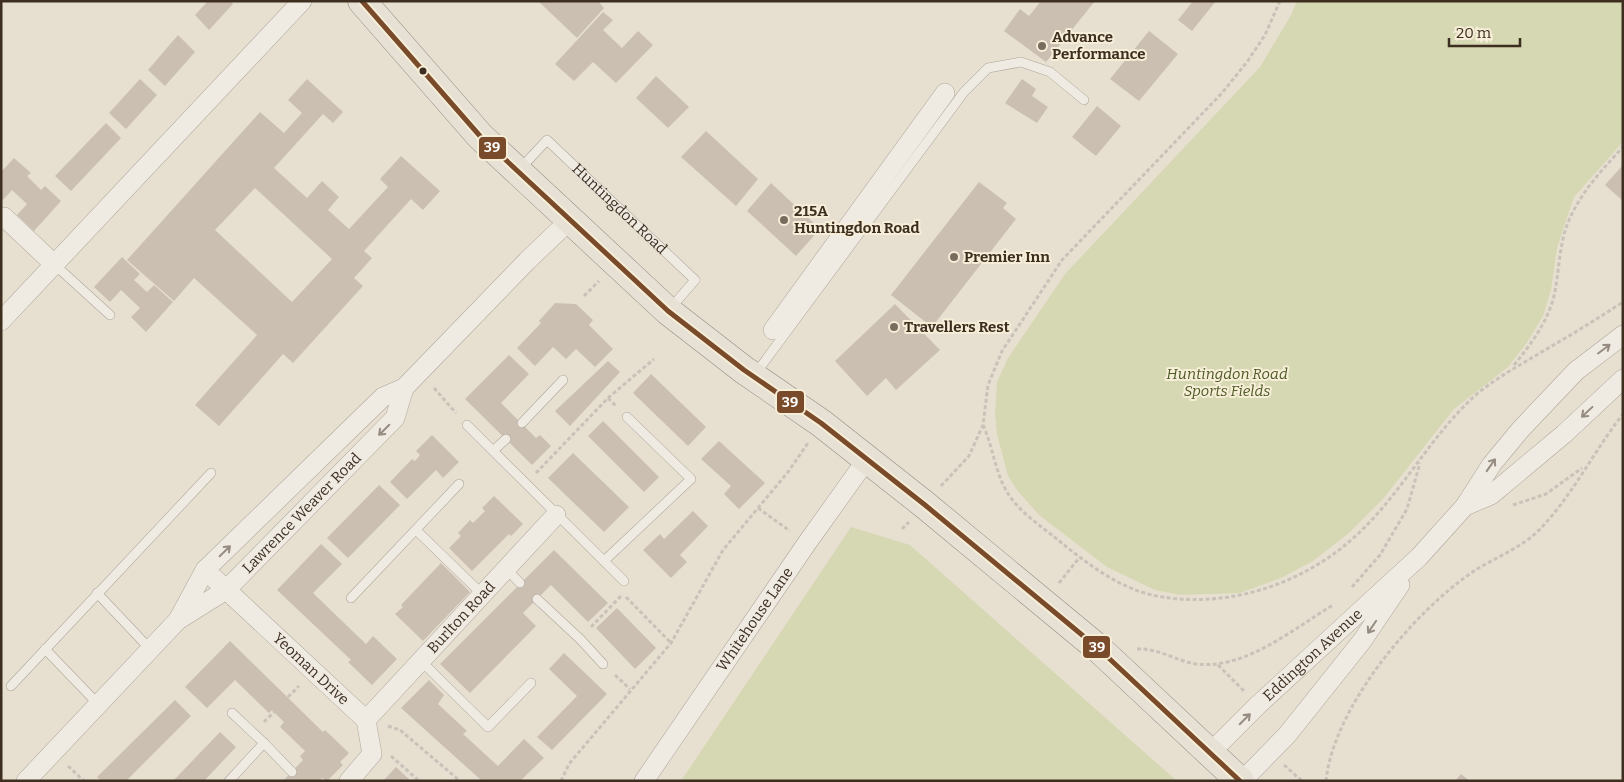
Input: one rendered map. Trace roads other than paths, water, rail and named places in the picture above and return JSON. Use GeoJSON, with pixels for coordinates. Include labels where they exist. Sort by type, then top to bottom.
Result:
{"type":"FeatureCollection","features":[{"type":"Feature","properties":{"kind":"main road"},"geometry":{"type":"LineString","coordinates":[[362,1],[480,136],[668,310],[754,376],[821,423],[925,504],[1099,649],[1241,781]]}},
{"type":"Feature","properties":{"kind":"street"},"geometry":{"type":"LineString","coordinates":[[1,321],[302,1]]}},
{"type":"Feature","properties":{"kind":"street"},"geometry":{"type":"LineString","coordinates":[[773,330],[945,93]]}},
{"type":"Feature","properties":{"kind":"street"},"geometry":{"type":"LineString","coordinates":[[1,220],[4,217],[55,265]]}},
{"type":"Feature","properties":{"kind":"street","name":"Lawrence Weaver Road"},"geometry":{"type":"LineString","coordinates":[[178,620],[205,570],[383,397],[404,388],[521,267],[570,220]]}},
{"type":"Feature","properties":{"kind":"street","name":"Eddington Avenue"},"geometry":{"type":"LineString","coordinates":[[1210,753],[1419,557],[1465,506],[1492,464],[1521,428],[1576,371],[1623,335]]}},
{"type":"Feature","properties":{"kind":"street","name":"Eddington Avenue"},"geometry":{"type":"LineString","coordinates":[[1465,506],[1491,495],[1564,434],[1623,379]]}},
{"type":"Feature","properties":{"kind":"street","name":"Lawrence Weaver Road"},"geometry":{"type":"LineString","coordinates":[[26,781],[178,620],[226,590],[396,418],[404,388]]}},
{"type":"Feature","properties":{"kind":"street","name":"Whitehouse Lane"},"geometry":{"type":"LineString","coordinates":[[644,781],[807,543],[867,459]]}},
{"type":"Feature","properties":{"kind":"street","name":"Burlton Road"},"geometry":{"type":"LineString","coordinates":[[366,720],[556,515]]}},
{"type":"Feature","properties":{"kind":"street","name":"Eddington Avenue"},"geometry":{"type":"LineString","coordinates":[[1241,781],[1283,740],[1362,641],[1419,557]]}},
{"type":"Feature","properties":{"kind":"street","name":"Yeoman Drive"},"geometry":{"type":"LineString","coordinates":[[205,570],[366,720]]}},
{"type":"Feature","properties":{"kind":"street"},"geometry":{"type":"LineString","coordinates":[[349,781],[372,754],[366,720]]}},
{"type":"Feature","properties":{"kind":"lane"},"geometry":{"type":"LineString","coordinates":[[754,376],[964,92],[988,68],[1021,62],[1050,72],[1084,100]]}},
{"type":"Feature","properties":{"kind":"lane","name":"Huntingdon Road"},"geometry":{"type":"LineString","coordinates":[[517,172],[547,140],[695,280],[668,310]]}},
{"type":"Feature","properties":{"kind":"lane"},"geometry":{"type":"LineString","coordinates":[[55,265],[110,315]]}},
{"type":"Feature","properties":{"kind":"lane"},"geometry":{"type":"LineString","coordinates":[[522,423],[564,380]]}},
{"type":"Feature","properties":{"kind":"lane"},"geometry":{"type":"LineString","coordinates":[[604,562],[691,479],[626,417]]}},
{"type":"Feature","properties":{"kind":"lane"},"geometry":{"type":"LineString","coordinates":[[467,425],[624,581]]}},
{"type":"Feature","properties":{"kind":"lane"},"geometry":{"type":"LineString","coordinates":[[494,450],[506,439]]}},
{"type":"Feature","properties":{"kind":"lane"},"geometry":{"type":"LineString","coordinates":[[11,686],[211,473]]}},
{"type":"Feature","properties":{"kind":"lane"},"geometry":{"type":"LineString","coordinates":[[351,598],[459,484]]}},
{"type":"Feature","properties":{"kind":"lane"},"geometry":{"type":"LineString","coordinates":[[416,530],[482,594]]}},
{"type":"Feature","properties":{"kind":"lane"},"geometry":{"type":"LineString","coordinates":[[506,568],[520,583]]}},
{"type":"Feature","properties":{"kind":"lane"},"geometry":{"type":"LineString","coordinates":[[97,594],[150,649]]}},
{"type":"Feature","properties":{"kind":"lane"},"geometry":{"type":"LineString","coordinates":[[537,599],[580,639],[603,664]]}},
{"type":"Feature","properties":{"kind":"lane"},"geometry":{"type":"LineString","coordinates":[[45,649],[98,704]]}},
{"type":"Feature","properties":{"kind":"lane"},"geometry":{"type":"LineString","coordinates":[[420,660],[488,727],[531,683]]}},
{"type":"Feature","properties":{"kind":"lane"},"geometry":{"type":"LineString","coordinates":[[232,713],[292,772]]}},
{"type":"Feature","properties":{"kind":"lane"},"geometry":{"type":"LineString","coordinates":[[229,781],[264,743]]}},
{"type":"Feature","properties":{"kind":"place","name":"Advance Performance"},"geometry":{"type":"Point","coordinates":[1042,46]}},
{"type":"Feature","properties":{"kind":"place","name":"215A Huntingdon Road"},"geometry":{"type":"Point","coordinates":[784,220]}},
{"type":"Feature","properties":{"kind":"place","name":"Premier Inn"},"geometry":{"type":"Point","coordinates":[954,257]}},
{"type":"Feature","properties":{"kind":"place","name":"Travellers Rest"},"geometry":{"type":"Point","coordinates":[894,327]}},
{"type":"Feature","properties":{"kind":"park label","name":"Huntingdon Road Sports Fields"},"geometry":{"type":"Point","coordinates":[1227,382]}}]}
